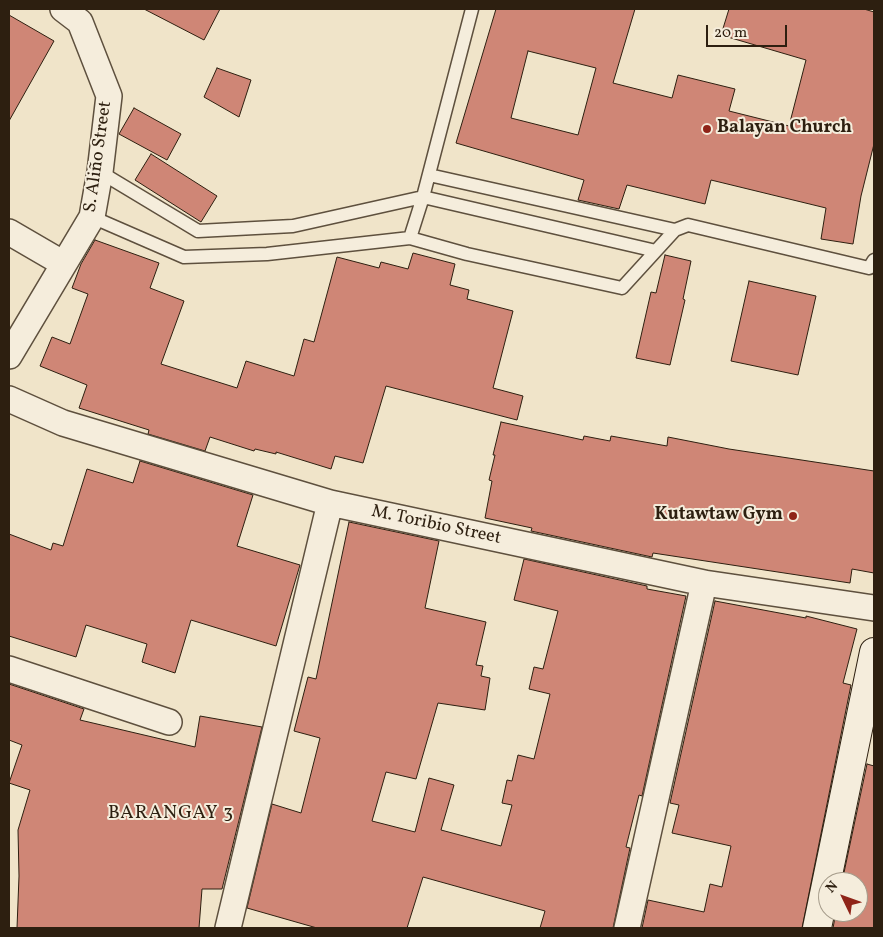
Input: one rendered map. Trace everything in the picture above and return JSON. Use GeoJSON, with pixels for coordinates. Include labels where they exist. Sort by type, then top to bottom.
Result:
{"type":"FeatureCollection","features":[{"type":"Feature","properties":{"kind":"street","name":"S. Aliño Street"},"geometry":{"type":"LineString","coordinates":[[9,356],[92,217],[100,172],[109,96],[80,22],[63,9]]}},
{"type":"Feature","properties":{"kind":"street"},"geometry":{"type":"LineString","coordinates":[[9,232],[64,264]]}},
{"type":"Feature","properties":{"kind":"street","name":"M. Toribio Street"},"geometry":{"type":"LineString","coordinates":[[9,399],[63,423],[330,503],[704,583],[874,608]]}},
{"type":"Feature","properties":{"kind":"street"},"geometry":{"type":"LineString","coordinates":[[235,927],[330,503]]}},
{"type":"Feature","properties":{"kind":"street"},"geometry":{"type":"LineString","coordinates":[[627,928],[704,583]]}},
{"type":"Feature","properties":{"kind":"street"},"geometry":{"type":"LineString","coordinates":[[817,928],[874,652]]}},
{"type":"Feature","properties":{"kind":"street"},"geometry":{"type":"LineString","coordinates":[[9,669],[169,722]]}},
{"type":"Feature","properties":{"kind":"lane"},"geometry":{"type":"LineString","coordinates":[[410,238],[429,175],[472,9]]}},
{"type":"Feature","properties":{"kind":"lane"},"geometry":{"type":"LineString","coordinates":[[100,172],[198,231],[293,226],[423,197],[656,251]]}},
{"type":"Feature","properties":{"kind":"lane"},"geometry":{"type":"LineString","coordinates":[[429,175],[675,230]]}},
{"type":"Feature","properties":{"kind":"lane"},"geometry":{"type":"LineString","coordinates":[[92,217],[184,257],[267,254],[410,238],[467,254],[622,288],[675,230],[688,225],[869,268],[874,260]]}},
{"type":"Feature","properties":{"kind":"building"},"geometry":{"type":"Polygon","coordinates":[[[144,9],[220,9],[204,40],[144,9]]]}},
{"type":"Feature","properties":{"kind":"building"},"geometry":{"type":"Polygon","coordinates":[[[496,9],[635,9],[613,83],[672,98],[678,75],[735,89],[729,111],[789,126],[806,60],[721,35],[729,9],[864,9],[874,12],[874,144],[861,196],[853,244],[821,239],[826,208],[711,180],[705,204],[627,185],[619,209],[578,200],[584,180],[456,143],[496,9]],[[528,51],[511,118],[578,135],[596,68],[528,51]]]}},
{"type":"Feature","properties":{"kind":"building"},"geometry":{"type":"Polygon","coordinates":[[[9,15],[54,41],[9,121],[9,15]]]}},
{"type":"Feature","properties":{"kind":"building"},"geometry":{"type":"Polygon","coordinates":[[[217,68],[251,80],[239,117],[204,97],[217,68]]]}},
{"type":"Feature","properties":{"kind":"building"},"geometry":{"type":"Polygon","coordinates":[[[134,108],[181,134],[167,160],[119,134],[134,108]]]}},
{"type":"Feature","properties":{"kind":"building"},"geometry":{"type":"Polygon","coordinates":[[[151,154],[217,196],[201,222],[135,180],[151,154]]]}},
{"type":"Feature","properties":{"kind":"building"},"geometry":{"type":"Polygon","coordinates":[[[95,240],[159,263],[150,288],[184,301],[161,364],[237,388],[246,361],[294,376],[304,339],[314,342],[337,257],[379,268],[381,262],[408,269],[413,253],[455,264],[450,285],[469,290],[467,299],[513,311],[493,388],[523,396],[517,420],[386,386],[363,463],[335,456],[331,469],[276,452],[276,454],[255,449],[254,451],[210,437],[205,451],[148,434],[149,430],[79,408],[87,385],[40,366],[52,337],[70,344],[88,294],[72,288],[81,264],[95,240]]]}},
{"type":"Feature","properties":{"kind":"building"},"geometry":{"type":"Polygon","coordinates":[[[665,255],[691,261],[683,299],[685,300],[670,365],[636,358],[651,292],[656,293],[665,255]]]}},
{"type":"Feature","properties":{"kind":"building"},"geometry":{"type":"Polygon","coordinates":[[[749,281],[816,296],[798,375],[731,361],[749,281]]]}},
{"type":"Feature","properties":{"kind":"building"},"geometry":{"type":"Polygon","coordinates":[[[501,422],[583,440],[584,436],[610,441],[611,436],[667,446],[668,437],[729,449],[874,471],[874,573],[852,569],[850,583],[653,553],[652,557],[531,531],[532,528],[485,518],[492,481],[489,480],[495,455],[493,455],[501,422]]]}},
{"type":"Feature","properties":{"kind":"building"},"geometry":{"type":"Polygon","coordinates":[[[140,461],[253,495],[237,546],[300,565],[276,646],[191,620],[175,673],[142,662],[147,644],[86,625],[76,657],[9,636],[9,534],[51,550],[53,543],[63,546],[87,469],[133,483],[140,461]]]}},
{"type":"Feature","properties":{"kind":"building"},"geometry":{"type":"Polygon","coordinates":[[[349,522],[439,541],[425,608],[486,622],[476,665],[483,666],[481,676],[490,678],[485,710],[438,703],[416,779],[386,772],[372,821],[415,832],[429,778],[454,785],[441,830],[501,846],[512,805],[502,803],[507,780],[512,781],[518,755],[534,759],[550,694],[529,689],[534,667],[543,669],[558,611],[514,600],[524,559],[647,586],[647,589],[686,596],[642,796],[639,795],[626,847],[630,848],[613,928],[540,928],[545,911],[423,877],[407,928],[317,928],[247,908],[272,804],[301,813],[320,738],[294,731],[308,677],[316,679],[349,522]]]}},
{"type":"Feature","properties":{"kind":"building"},"geometry":{"type":"Polygon","coordinates":[[[715,601],[806,618],[806,616],[857,629],[843,683],[851,685],[802,928],[642,928],[648,900],[704,912],[710,884],[722,887],[731,846],[672,833],[679,805],[670,803],[715,601]]]}},
{"type":"Feature","properties":{"kind":"building"},"geometry":{"type":"Polygon","coordinates":[[[9,684],[84,709],[80,720],[195,747],[200,716],[262,727],[222,889],[202,889],[199,928],[17,928],[18,830],[30,790],[9,783],[22,745],[9,740],[9,684]]]}},
{"type":"Feature","properties":{"kind":"building"},"geometry":{"type":"Polygon","coordinates":[[[867,764],[874,766],[874,928],[833,928],[834,922],[868,922],[868,872],[844,872],[867,764]]]}},
{"type":"Feature","properties":{"kind":"place","name":"Balayan Church"},"geometry":{"type":"Point","coordinates":[707,129]}},
{"type":"Feature","properties":{"kind":"place","name":"Kutawtaw Gym"},"geometry":{"type":"Point","coordinates":[793,516]}},
{"type":"Feature","properties":{"kind":"district","name":"BARANGAY 3"},"geometry":{"type":"Point","coordinates":[171,815]}}]}
